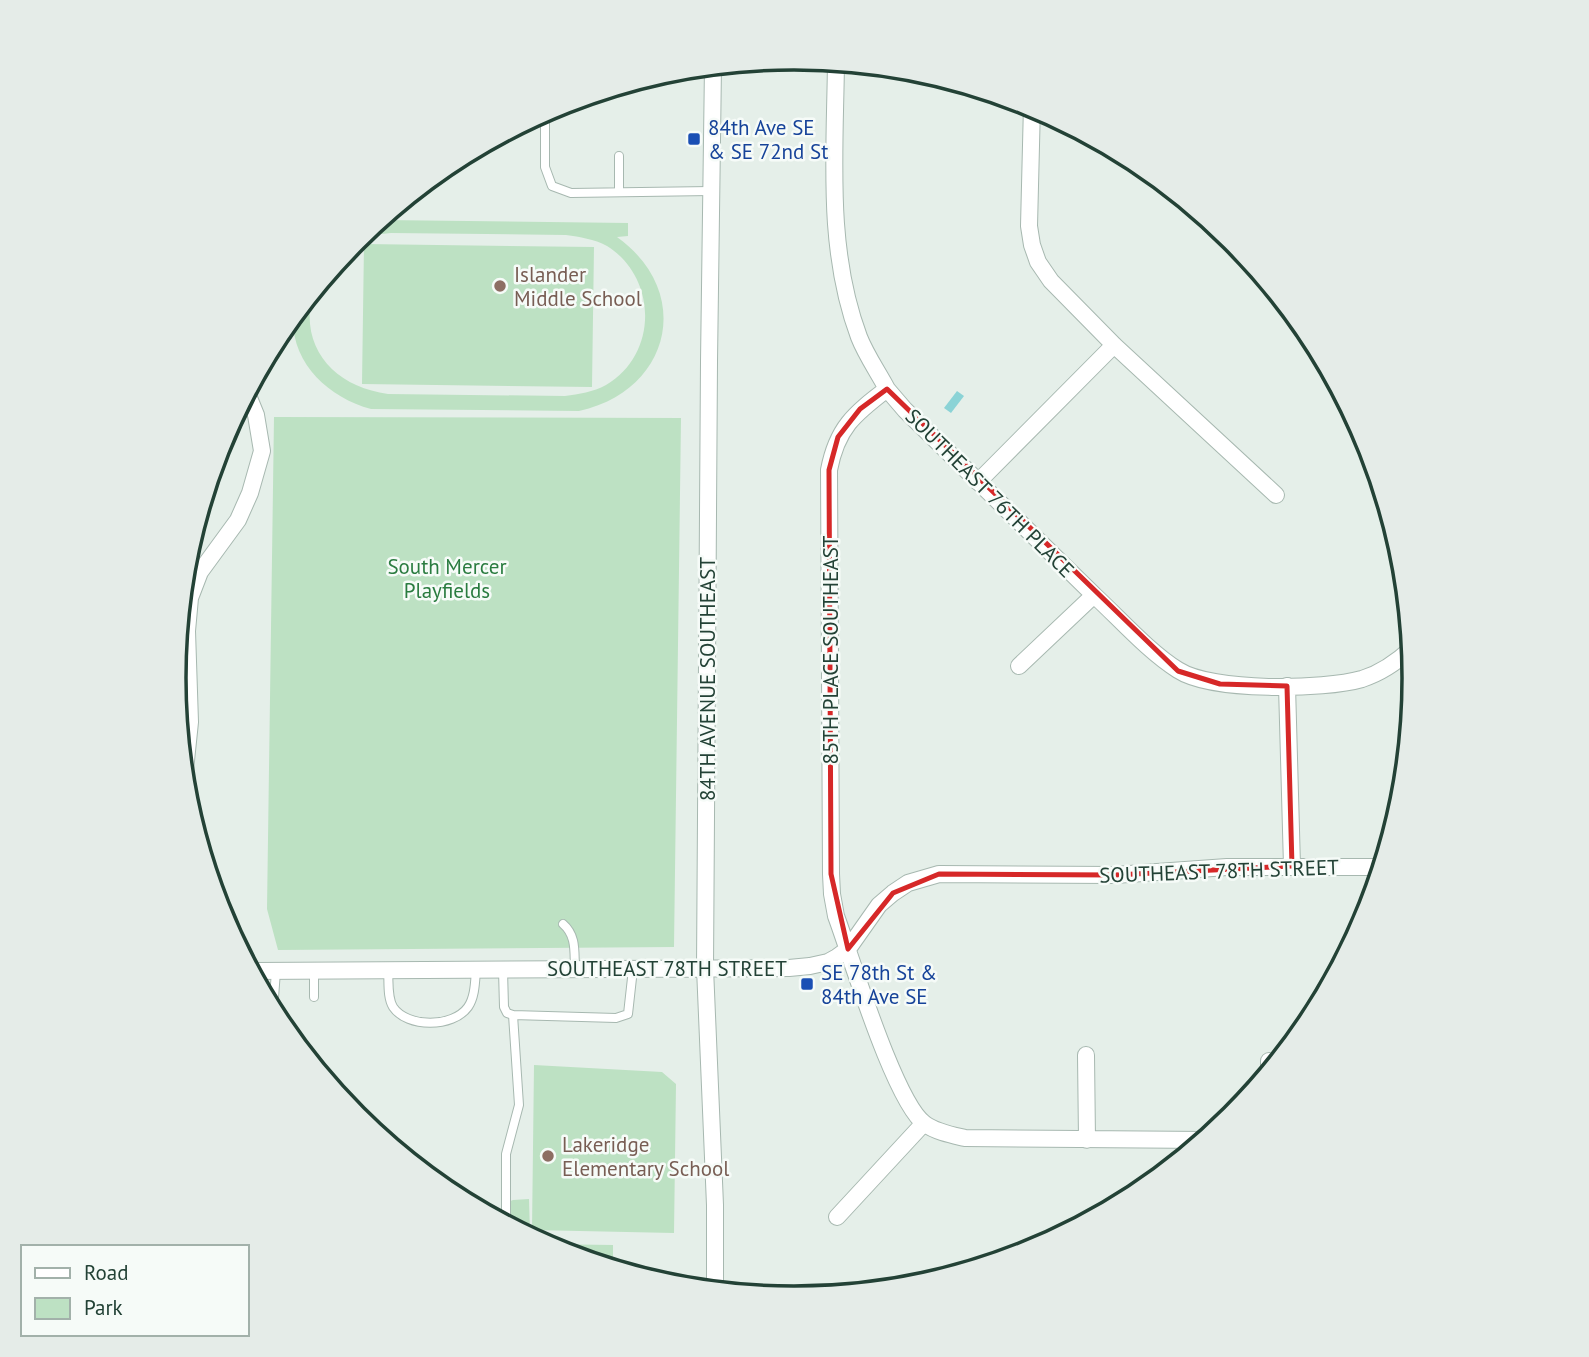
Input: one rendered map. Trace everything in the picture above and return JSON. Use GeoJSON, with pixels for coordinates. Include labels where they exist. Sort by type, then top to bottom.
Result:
{"type":"FeatureCollection","features":[{"type":"Feature","properties":{"kind":"street"},"geometry":{"type":"LineString","coordinates":[[836,71],[835,197],[840,269],[860,341],[887,389]]}},
{"type":"Feature","properties":{"kind":"street","name":"84TH AVENUE SOUTHEAST"},"geometry":{"type":"LineString","coordinates":[[713,75],[705,968],[715,1205],[715,1282]]}},
{"type":"Feature","properties":{"kind":"street"},"geometry":{"type":"LineString","coordinates":[[1031,118],[1030,226],[1032,245],[1038,262],[1051,281],[1114,345],[1276,495]]}},
{"type":"Feature","properties":{"kind":"street"},"geometry":{"type":"LineString","coordinates":[[978,482],[1114,345]]}},
{"type":"Feature","properties":{"kind":"street","name":"SOUTHEAST 76TH PLACE"},"geometry":{"type":"LineString","coordinates":[[887,389],[1094,595],[1178,671],[1220,684],[1287,686],[1343,683],[1364,678],[1402,657]]}},
{"type":"Feature","properties":{"kind":"street","name":"85TH PLACE SOUTHEAST"},"geometry":{"type":"LineString","coordinates":[[887,389],[860,409],[845,426],[833,452],[830,470],[831,874],[836,916],[895,1079],[912,1111],[924,1123]]}},
{"type":"Feature","properties":{"kind":"street"},"geometry":{"type":"LineString","coordinates":[[192,592],[200,572],[238,520],[257,473],[261,440],[252,404]]}},
{"type":"Feature","properties":{"kind":"street"},"geometry":{"type":"LineString","coordinates":[[196,570],[200,572]]}},
{"type":"Feature","properties":{"kind":"street","name":"SOUTHEAST 76TH PLACE"},"geometry":{"type":"LineString","coordinates":[[1019,666],[1094,595]]}},
{"type":"Feature","properties":{"kind":"street"},"geometry":{"type":"LineString","coordinates":[[188,634],[189,735]]}},
{"type":"Feature","properties":{"kind":"street"},"geometry":{"type":"LineString","coordinates":[[1287,686],[1292,866]]}},
{"type":"Feature","properties":{"kind":"street","name":"SOUTHEAST 78TH STREET"},"geometry":{"type":"LineString","coordinates":[[261,971],[810,966],[828,962],[848,949],[879,905],[893,892],[908,883],[930,876],[1128,875],[1227,867],[1373,867]]}},
{"type":"Feature","properties":{"kind":"street"},"geometry":{"type":"LineString","coordinates":[[1086,1055],[1087,1140]]}},
{"type":"Feature","properties":{"kind":"street"},"geometry":{"type":"LineString","coordinates":[[837,1217],[924,1123],[965,1138],[1191,1140]]}},
{"type":"Feature","properties":{"kind":"lane"},"geometry":{"type":"LineString","coordinates":[[545,124],[545,167],[552,186],[571,193],[711,191]]}},
{"type":"Feature","properties":{"kind":"lane"},"geometry":{"type":"LineString","coordinates":[[619,156],[619,192]]}},
{"type":"Feature","properties":{"kind":"lane"},"geometry":{"type":"LineString","coordinates":[[563,924],[569,929],[574,940],[575,969]]}},
{"type":"Feature","properties":{"kind":"lane"},"geometry":{"type":"LineString","coordinates":[[388,969],[389,999],[394,1009],[412,1021],[427,1022],[458,1016],[468,1007],[474,993],[477,970]]}},
{"type":"Feature","properties":{"kind":"lane"},"geometry":{"type":"LineString","coordinates":[[503,970],[504,1007],[507,1013],[623,1017],[628,1014],[633,969]]}},
{"type":"Feature","properties":{"kind":"lane"},"geometry":{"type":"LineString","coordinates":[[314,970],[314,997]]}},
{"type":"Feature","properties":{"kind":"lane"},"geometry":{"type":"LineString","coordinates":[[274,993],[276,971]]}},
{"type":"Feature","properties":{"kind":"lane"},"geometry":{"type":"LineString","coordinates":[[506,1214],[506,1154],[519,1105],[513,1015]]}},
{"type":"Feature","properties":{"kind":"highlighted area"},"geometry":{"type":"Polygon","coordinates":[[[887,389],[1178,671],[1220,684],[1287,686],[1292,866],[1115,875],[939,874],[893,893],[848,949],[831,874],[829,470],[838,437],[860,409],[887,389]]]}},
{"type":"Feature","properties":{"kind":"green space"},"geometry":{"type":"Polygon","coordinates":[[[394,220],[628,223],[628,236],[617,237],[641,260],[657,285],[663,311],[661,338],[652,362],[634,383],[610,400],[579,411],[371,409],[340,396],[315,376],[298,349],[294,333],[310,310],[311,331],[316,347],[325,361],[352,383],[388,394],[565,396],[586,392],[606,385],[623,372],[635,355],[643,336],[643,296],[636,277],[624,260],[607,246],[566,235],[379,234],[394,220]]]}},
{"type":"Feature","properties":{"kind":"green space"},"geometry":{"type":"Polygon","coordinates":[[[368,244],[594,247],[592,387],[362,384],[364,248],[368,244]]]}},
{"type":"Feature","properties":{"kind":"green space","name":"South Mercer Playfields"},"geometry":{"type":"Polygon","coordinates":[[[274,417],[681,418],[674,947],[278,950],[267,909],[274,417]]]}},
{"type":"Feature","properties":{"kind":"green space"},"geometry":{"type":"Polygon","coordinates":[[[534,1065],[662,1072],[676,1084],[674,1233],[538,1230],[532,1227],[534,1065]]]}},
{"type":"Feature","properties":{"kind":"green space"},"geometry":{"type":"Polygon","coordinates":[[[529,1199],[530,1226],[503,1212],[503,1204],[529,1199]]]}},
{"type":"Feature","properties":{"kind":"green space"},"geometry":{"type":"Polygon","coordinates":[[[571,1244],[613,1245],[613,1259],[571,1244]]]}},
{"type":"Feature","properties":{"kind":"water"},"geometry":{"type":"Polygon","coordinates":[[[957,391],[964,396],[951,413],[944,408],[957,391]]]}},
{"type":"Feature","properties":{"kind":"place","name":"84th Ave SE & SE 72nd St"},"geometry":{"type":"Point","coordinates":[694,139]}},
{"type":"Feature","properties":{"kind":"place","name":"Islander Middle School"},"geometry":{"type":"Point","coordinates":[500,286]}},
{"type":"Feature","properties":{"kind":"place","name":"SE 78th St & 84th Ave SE"},"geometry":{"type":"Point","coordinates":[807,984]}},
{"type":"Feature","properties":{"kind":"place","name":"Lakeridge Elementary School"},"geometry":{"type":"Point","coordinates":[548,1156]}}]}
